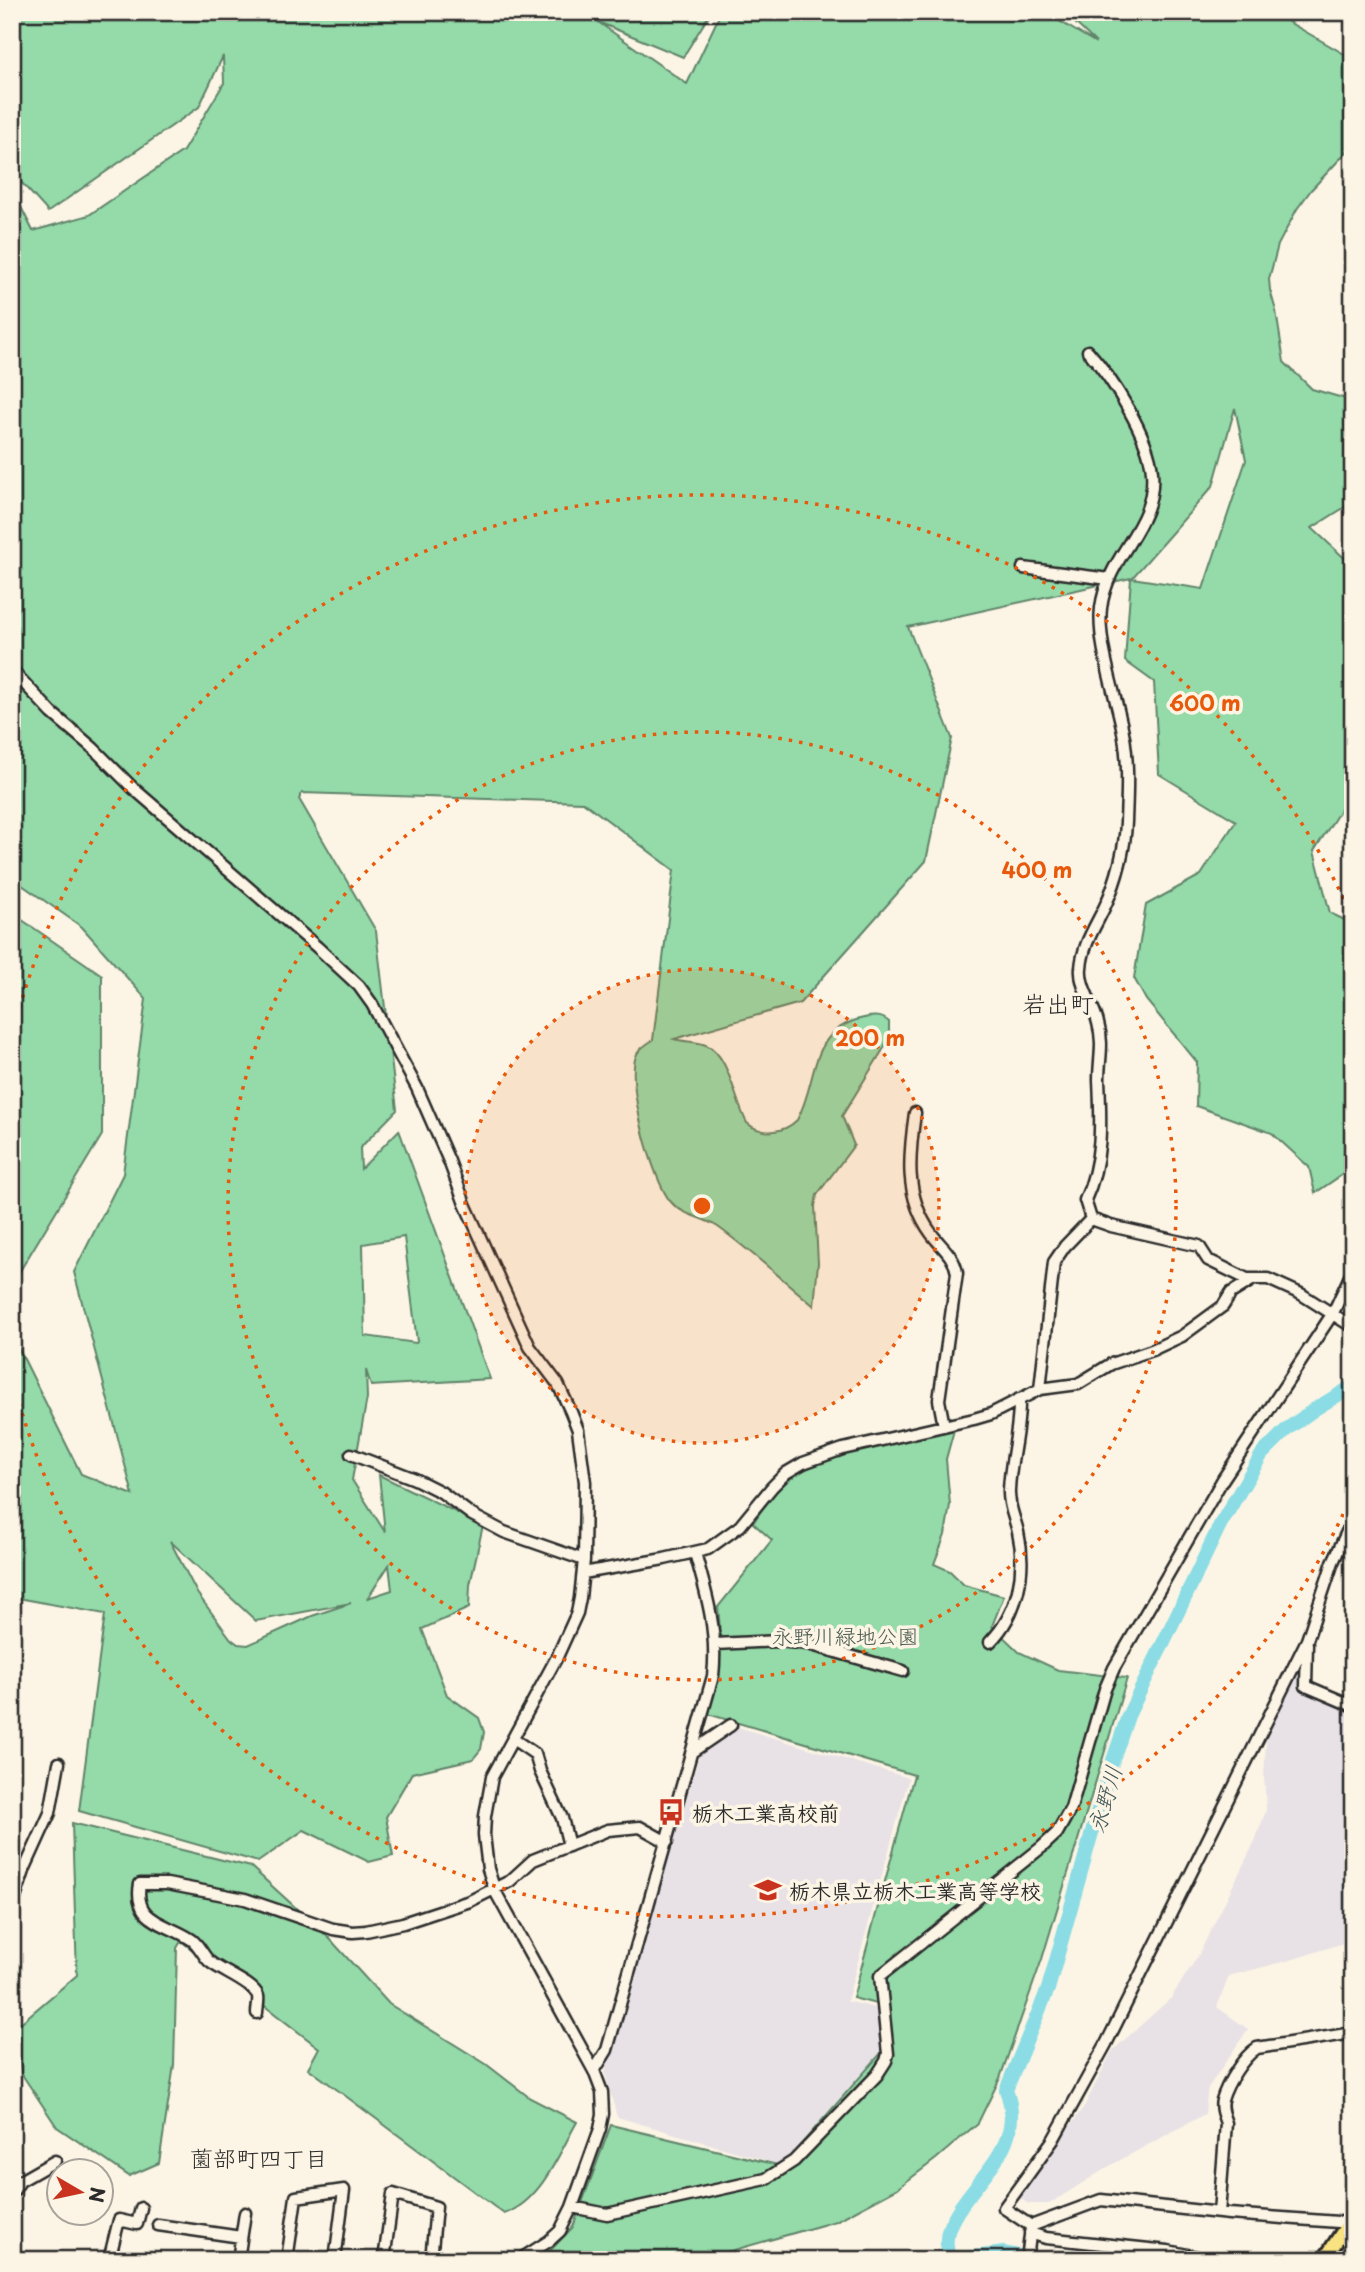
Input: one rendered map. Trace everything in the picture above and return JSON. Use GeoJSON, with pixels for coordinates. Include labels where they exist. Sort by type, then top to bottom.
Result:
{"type":"FeatureCollection","features":[{"type":"Feature","properties":{"kind":"main road"},"geometry":{"type":"LineString","coordinates":[[1324,2260],[1352,2220]]}},
{"type":"Feature","properties":{"kind":"street"},"geometry":{"type":"LineString","coordinates":[[1088,351],[1105,372],[1146,446],[1153,484],[1149,510],[1118,558],[1101,609],[1103,646],[1124,736],[1127,775],[1126,824],[1116,880],[1084,947],[1080,971],[1098,1019],[1103,1048],[1099,1078],[1101,1133],[1094,1180],[1085,1200],[1091,1219]]}},
{"type":"Feature","properties":{"kind":"street"},"geometry":{"type":"LineString","coordinates":[[1023,568],[1109,579]]}},
{"type":"Feature","properties":{"kind":"street"},"geometry":{"type":"LineString","coordinates":[[12,670],[52,713],[93,748],[172,824],[359,986],[372,1004],[417,1088],[449,1161],[464,1204],[530,1347],[558,1384],[578,1430],[585,1482],[584,1560],[580,1598],[571,1628],[492,1777],[485,1816],[485,1849],[495,1891],[594,2071],[602,2092],[603,2114],[572,2207],[560,2231],[519,2260]]}},
{"type":"Feature","properties":{"kind":"street"},"geometry":{"type":"LineString","coordinates":[[915,1113],[909,1170],[912,1195],[930,1233],[955,1262],[957,1273],[939,1400],[944,1426]]}},
{"type":"Feature","properties":{"kind":"street"},"geometry":{"type":"LineString","coordinates":[[1091,1219],[1199,1246],[1208,1260],[1252,1280],[1268,1279],[1301,1294],[1353,1327]]}},
{"type":"Feature","properties":{"kind":"street"},"geometry":{"type":"LineString","coordinates":[[1040,1389],[1054,1262],[1091,1219]]}},
{"type":"Feature","properties":{"kind":"street"},"geometry":{"type":"LineString","coordinates":[[572,2207],[607,2214],[766,2179],[794,2161],[877,2075],[886,2062],[888,2053],[880,1976],[1033,1854],[1057,1833],[1065,1822],[1105,1689],[1114,1668],[1223,1479],[1333,1313],[1352,1272]]}},
{"type":"Feature","properties":{"kind":"street"},"geometry":{"type":"LineString","coordinates":[[583,1573],[708,1549],[740,1526],[786,1473],[803,1463],[842,1449],[991,1414],[1040,1389],[1077,1384],[1111,1364],[1182,1336],[1223,1306],[1231,1293],[1252,1280]]}},
{"type":"Feature","properties":{"kind":"street"},"geometry":{"type":"LineString","coordinates":[[990,1642],[1007,1622],[1021,1578],[1020,1540],[1012,1515],[1009,1489],[1020,1415],[1018,1399]]}},
{"type":"Feature","properties":{"kind":"street"},"geometry":{"type":"LineString","coordinates":[[351,1454],[424,1483],[472,1515],[504,1532],[584,1560]]}},
{"type":"Feature","properties":{"kind":"street"},"geometry":{"type":"LineString","coordinates":[[1212,2260],[1168,2251],[1046,2238],[1030,2234],[1003,2208],[1053,2140],[1106,2044],[1307,1640],[1333,1562],[1353,1519]]}},
{"type":"Feature","properties":{"kind":"street"},"geometry":{"type":"LineString","coordinates":[[594,2071],[607,2050],[709,1696],[715,1644],[712,1611],[695,1553]]}},
{"type":"Feature","properties":{"kind":"street"},"geometry":{"type":"LineString","coordinates":[[1307,1640],[1306,1685],[1353,1706]]}},
{"type":"Feature","properties":{"kind":"street"},"geometry":{"type":"LineString","coordinates":[[715,1644],[808,1644],[903,1671]]}},
{"type":"Feature","properties":{"kind":"street"},"geometry":{"type":"LineString","coordinates":[[693,1751],[731,1725]]}},
{"type":"Feature","properties":{"kind":"street"},"geometry":{"type":"LineString","coordinates":[[513,1739],[535,1754],[562,1818],[569,1846]]}},
{"type":"Feature","properties":{"kind":"street"},"geometry":{"type":"LineString","coordinates":[[12,1907],[25,1868],[50,1813],[60,1763]]}},
{"type":"Feature","properties":{"kind":"street"},"geometry":{"type":"LineString","coordinates":[[257,2013],[258,1996],[249,1985],[209,1961],[189,1938],[153,1921],[140,1906],[140,1884],[167,1884],[245,1899],[333,1929],[353,1932],[402,1923],[470,1902],[510,1881],[533,1860],[608,1830],[640,1827],[667,1842]]}},
{"type":"Feature","properties":{"kind":"street"},"geometry":{"type":"LineString","coordinates":[[1219,2213],[1226,2123],[1221,2110],[1223,2099],[1245,2055],[1257,2048],[1353,2033]]}},
{"type":"Feature","properties":{"kind":"street"},"geometry":{"type":"LineString","coordinates":[[12,2193],[20,2181],[46,2166]]}},
{"type":"Feature","properties":{"kind":"street"},"geometry":{"type":"LineString","coordinates":[[287,2260],[296,2197],[344,2190],[335,2260]]}},
{"type":"Feature","properties":{"kind":"street"},"geometry":{"type":"LineString","coordinates":[[384,2260],[393,2194],[436,2207],[430,2260]]}},
{"type":"Feature","properties":{"kind":"street"},"geometry":{"type":"LineString","coordinates":[[1030,2234],[1101,2200],[1219,2213],[1352,2220]]}},
{"type":"Feature","properties":{"kind":"street"},"geometry":{"type":"LineString","coordinates":[[108,2260],[119,2220],[137,2224],[141,2208]]}},
{"type":"Feature","properties":{"kind":"street"},"geometry":{"type":"LineString","coordinates":[[238,2260],[245,2213]]}},
{"type":"Feature","properties":{"kind":"street"},"geometry":{"type":"LineString","coordinates":[[158,2225],[241,2237]]}},
{"type":"Feature","properties":{"kind":"street"},"geometry":{"type":"LineString","coordinates":[[1027,2260],[1030,2234]]}},
{"type":"Feature","properties":{"kind":"shaded area"},"geometry":{"type":"Polygon","coordinates":[[[1302,1652],[1304,1688],[1353,1709],[1353,1940],[1229,1976],[1217,2007],[1248,2029],[1208,2088],[1205,2114],[1113,2164],[1049,2204],[1029,2204],[1019,2198],[1085,2105],[1112,2051],[1171,1998],[1199,1954],[1255,1841],[1266,1810],[1264,1776],[1267,1724],[1302,1652]]]}},
{"type":"Feature","properties":{"kind":"shaded area","name":"栃木県立栃木工業高等学校"},"geometry":{"type":"Polygon","coordinates":[[[734,1726],[909,1778],[847,2001],[879,2009],[881,2052],[781,2165],[617,2117],[605,2073],[700,1753],[734,1726]]]}},
{"type":"Feature","properties":{"kind":"green space"},"geometry":{"type":"Polygon","coordinates":[[[711,12],[683,57],[598,22],[687,84],[721,12],[1044,12],[1096,43],[1064,12],[1271,12],[1353,59],[1353,145],[1297,209],[1278,245],[1269,279],[1284,362],[1312,389],[1353,401],[1353,502],[1312,528],[1353,566],[1353,801],[1346,801],[1314,851],[1330,913],[1353,924],[1353,1152],[1343,1174],[1315,1193],[1309,1167],[1272,1133],[1196,1106],[1197,1062],[1146,1000],[1134,978],[1146,905],[1201,875],[1236,821],[1159,774],[1154,682],[1125,661],[1131,578],[908,627],[952,738],[926,861],[800,1003],[674,1039],[706,1045],[714,1050],[726,1068],[747,1123],[759,1130],[773,1131],[786,1128],[797,1120],[817,1058],[833,1033],[846,1024],[867,1017],[880,1017],[889,1022],[889,1036],[884,1048],[842,1116],[854,1145],[817,1195],[815,1206],[818,1263],[814,1306],[718,1227],[676,1207],[664,1191],[649,1153],[637,1106],[634,1066],[638,1052],[653,1040],[674,870],[583,802],[302,793],[299,799],[376,931],[397,1110],[360,1148],[361,1169],[399,1130],[490,1379],[371,1386],[366,1370],[367,1398],[352,1480],[385,1532],[379,1475],[483,1525],[470,1585],[469,1608],[422,1629],[447,1695],[479,1718],[484,1732],[481,1749],[473,1759],[412,1773],[386,1817],[393,1856],[369,1862],[304,1830],[258,1862],[79,1811],[105,1614],[12,1597],[12,1335],[81,1474],[133,1495],[74,1272],[123,1174],[146,999],[82,927],[12,878],[12,189],[33,231],[89,215],[183,151],[224,83],[223,56],[199,107],[48,212],[12,172],[12,13],[711,12]],[[1235,408],[1213,486],[1132,578],[1203,589],[1246,460],[1235,408]],[[404,1237],[363,1244],[365,1336],[416,1343],[404,1237]],[[170,1541],[197,1593],[231,1639],[238,1644],[248,1645],[312,1616],[351,1603],[256,1621],[170,1541]],[[389,1565],[368,1598],[392,1590],[389,1565]]]}},
{"type":"Feature","properties":{"kind":"green space"},"geometry":{"type":"Polygon","coordinates":[[[12,913],[102,975],[102,1135],[12,1284],[12,913]]]}},
{"type":"Feature","properties":{"kind":"green space","name":"永野川緑地公園"},"geometry":{"type":"Polygon","coordinates":[[[954,1430],[946,1459],[950,1505],[945,1535],[934,1564],[950,1571],[964,1585],[1004,1596],[992,1626],[1019,1652],[1058,1670],[1127,1678],[1042,1959],[1000,2078],[978,2123],[898,2188],[836,2221],[699,2260],[536,2260],[549,2252],[573,2227],[611,2125],[782,2166],[883,2051],[880,2005],[853,1998],[914,1775],[708,1714],[718,1661],[718,1607],[772,1540],[753,1523],[775,1492],[795,1475],[815,1465],[861,1450],[954,1430]]]}},
{"type":"Feature","properties":{"kind":"green space"},"geometry":{"type":"Polygon","coordinates":[[[72,1823],[251,1867],[330,1939],[389,2004],[486,2064],[530,2098],[577,2122],[539,2188],[517,2208],[504,2214],[308,2068],[319,2048],[181,1941],[177,1948],[174,2065],[159,2163],[129,2176],[116,2167],[116,2156],[100,2156],[57,2127],[21,2073],[17,2026],[77,1975],[72,1823]]]}},
{"type":"Feature","properties":{"kind":"waterway"},"geometry":{"type":"LineString","coordinates":[[1348,12],[1353,20]]}},
{"type":"Feature","properties":{"kind":"waterway","name":"永野川"},"geometry":{"type":"LineString","coordinates":[[949,2260],[949,2228],[958,2211],[993,2164],[1009,2130],[1011,2111],[1006,2090],[1048,1989],[1109,1772],[1128,1716],[1220,1525],[1262,1454],[1287,1429],[1353,1386]]}},
{"type":"Feature","properties":{"kind":"waterway"},"geometry":{"type":"LineString","coordinates":[[954,2260],[1004,2253],[1032,2259],[1063,2260]]}},
{"type":"Feature","properties":{"kind":"place","name":"栃木工業高校前"},"geometry":{"type":"Point","coordinates":[671,1812]}},
{"type":"Feature","properties":{"kind":"place","name":"栃木県立栃木工業高等学校"},"geometry":{"type":"Point","coordinates":[768,1890]}},
{"type":"Feature","properties":{"kind":"district","name":"岩出町"},"geometry":{"type":"Point","coordinates":[1058,1003]}},
{"type":"Feature","properties":{"kind":"district","name":"薗部町四丁目"},"geometry":{"type":"Point","coordinates":[259,2157]}}]}
